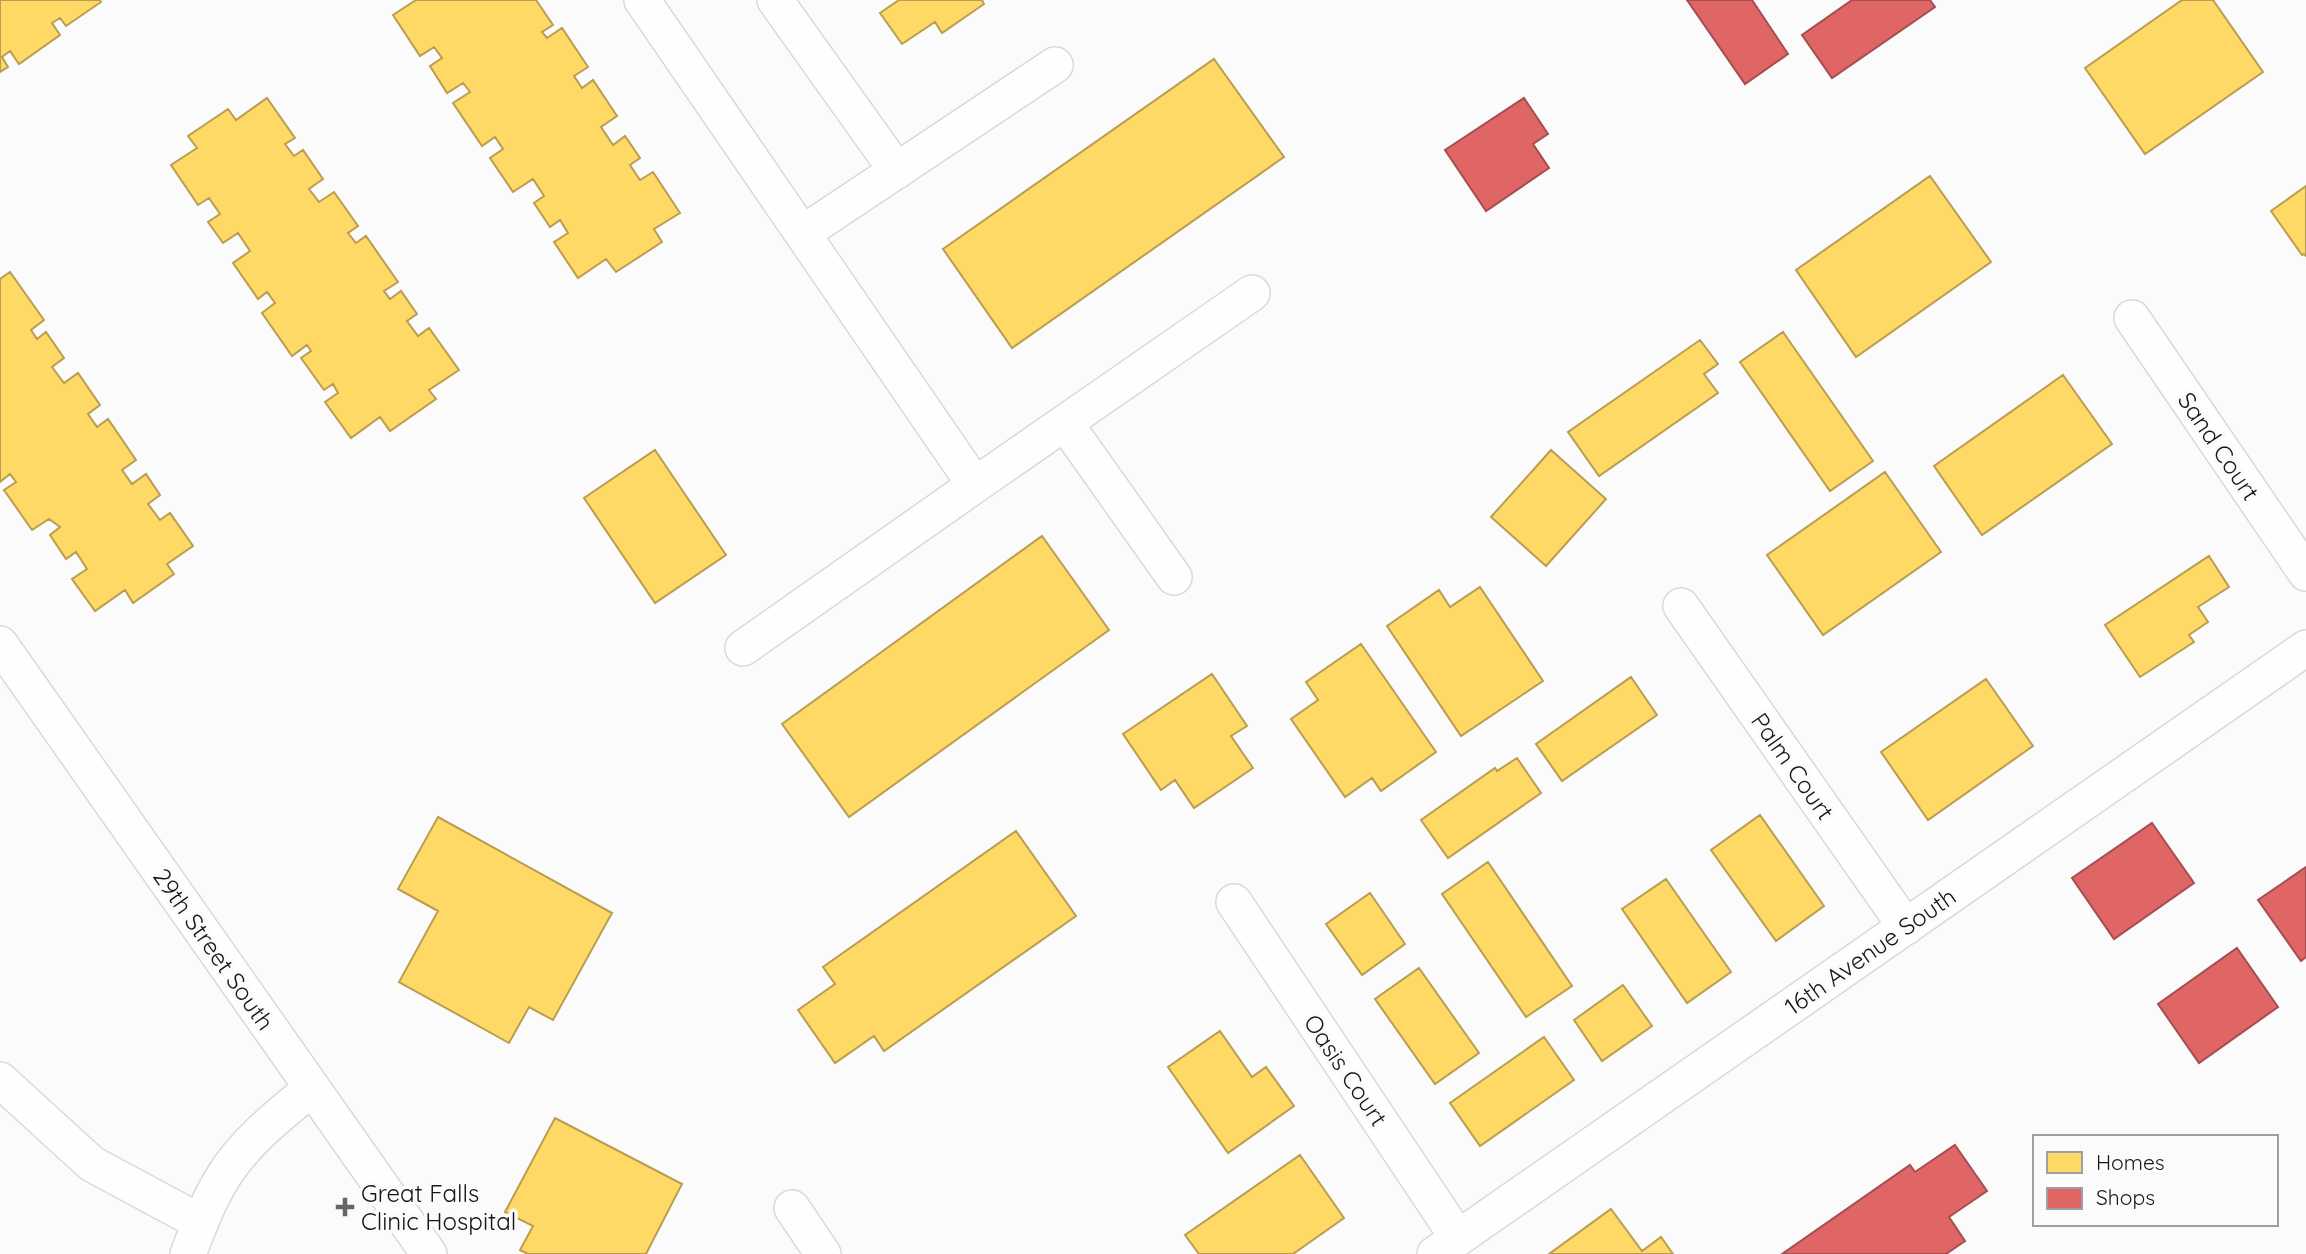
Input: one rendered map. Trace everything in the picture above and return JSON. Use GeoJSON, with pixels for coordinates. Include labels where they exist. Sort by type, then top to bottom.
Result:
{"type":"FeatureCollection","features":[{"type":"Feature","properties":{"kind":"street"},"geometry":{"type":"LineString","coordinates":[[642,0],[975,485]]}},
{"type":"Feature","properties":{"kind":"street"},"geometry":{"type":"LineString","coordinates":[[775,0],[897,171]]}},
{"type":"Feature","properties":{"kind":"street"},"geometry":{"type":"LineString","coordinates":[[803,233],[1055,65]]}},
{"type":"Feature","properties":{"kind":"street"},"geometry":{"type":"LineString","coordinates":[[743,648],[1252,293]]}},
{"type":"Feature","properties":{"kind":"street","name":"Sand Court"},"geometry":{"type":"LineString","coordinates":[[2132,318],[2306,573]]}},
{"type":"Feature","properties":{"kind":"street"},"geometry":{"type":"LineString","coordinates":[[1065,423],[1174,577]]}},
{"type":"Feature","properties":{"kind":"street","name":"Palm Court"},"geometry":{"type":"LineString","coordinates":[[1681,606],[1906,927]]}},
{"type":"Feature","properties":{"kind":"street","name":"29th Street South"},"geometry":{"type":"LineString","coordinates":[[0,644],[312,1088],[415,1249]]}},
{"type":"Feature","properties":{"kind":"street","name":"16th Avenue South"},"geometry":{"type":"LineString","coordinates":[[1447,1246],[2306,648]]}},
{"type":"Feature","properties":{"kind":"street","name":"Oasis Court"},"geometry":{"type":"LineString","coordinates":[[1234,902],[1447,1246]]}},
{"type":"Feature","properties":{"kind":"street"},"geometry":{"type":"LineString","coordinates":[[0,1080],[92,1164],[194,1238],[227,1171],[261,1131],[312,1088]]}},
{"type":"Feature","properties":{"kind":"street"},"geometry":{"type":"LineString","coordinates":[[792,1208],[823,1254]]}},
{"type":"Feature","properties":{"kind":"building: Homes"},"geometry":{"type":"Polygon","coordinates":[[[0,0],[101,2],[66,26],[60,18],[52,23],[60,35],[19,64],[10,51],[2,57],[8,67],[0,72],[0,0]]]}},
{"type":"Feature","properties":{"kind":"building: Homes"},"geometry":{"type":"Polygon","coordinates":[[[416,0],[536,0],[553,25],[542,32],[547,38],[562,28],[588,67],[574,76],[582,88],[593,80],[617,116],[601,127],[613,145],[625,136],[640,158],[630,165],[640,180],[653,172],[680,213],[654,229],[662,242],[616,272],[606,259],[578,278],[554,242],[568,233],[560,220],[550,227],[534,203],[544,196],[533,179],[513,192],[490,158],[503,149],[495,137],[482,146],[453,103],[470,92],[463,83],[447,93],[430,66],[442,58],[434,47],[420,56],[393,15],[416,0]]]}},
{"type":"Feature","properties":{"kind":"building: Homes"},"geometry":{"type":"Polygon","coordinates":[[[899,0],[982,0],[984,4],[942,33],[935,22],[902,44],[880,13],[899,0]]]}},
{"type":"Feature","properties":{"kind":"building: Homes"},"geometry":{"type":"Polygon","coordinates":[[[2182,0],[2213,0],[2263,72],[2145,154],[2085,68],[2182,0]]]}},
{"type":"Feature","properties":{"kind":"building: Homes"},"geometry":{"type":"Polygon","coordinates":[[[1214,59],[1284,157],[1012,348],[943,249],[1214,59]]]}},
{"type":"Feature","properties":{"kind":"building: Homes"},"geometry":{"type":"Polygon","coordinates":[[[267,98],[295,138],[285,144],[294,156],[303,150],[323,179],[309,189],[319,202],[334,192],[358,226],[348,233],[356,243],[366,236],[398,282],[384,291],[390,299],[401,291],[417,314],[407,321],[418,336],[429,328],[459,370],[429,390],[436,399],[390,431],[380,417],[351,438],[325,402],[338,393],[333,384],[324,390],[301,358],[311,351],[307,345],[292,356],[262,313],[275,303],[267,292],[258,299],[233,263],[250,251],[238,233],[223,243],[208,222],[220,214],[209,198],[198,205],[171,165],[197,148],[188,136],[228,109],[236,120],[267,98]]]}},
{"type":"Feature","properties":{"kind":"building: Homes"},"geometry":{"type":"Polygon","coordinates":[[[1930,176],[1991,262],[1856,357],[1796,270],[1930,176]]]}},
{"type":"Feature","properties":{"kind":"building: Homes"},"geometry":{"type":"Polygon","coordinates":[[[2306,186],[2306,256],[2302,255],[2271,211],[2306,186]]]}},
{"type":"Feature","properties":{"kind":"building: Homes"},"geometry":{"type":"Polygon","coordinates":[[[10,272],[44,320],[31,330],[37,339],[46,332],[64,358],[52,367],[64,383],[78,373],[100,405],[88,414],[97,427],[108,419],[136,460],[122,470],[132,484],[146,474],[160,495],[148,504],[160,520],[170,513],[193,546],[167,564],[174,574],[133,603],[125,590],[95,611],[72,579],[87,569],[76,552],[66,559],[50,535],[60,527],[49,519],[32,530],[4,490],[16,482],[10,474],[0,482],[0,279],[10,272]]]}},
{"type":"Feature","properties":{"kind":"building: Homes"},"geometry":{"type":"Polygon","coordinates":[[[1783,332],[1873,461],[1830,491],[1740,362],[1783,332]]]}},
{"type":"Feature","properties":{"kind":"building: Homes"},"geometry":{"type":"Polygon","coordinates":[[[1700,340],[1718,364],[1704,374],[1718,393],[1599,476],[1568,432],[1700,340]]]}},
{"type":"Feature","properties":{"kind":"building: Homes"},"geometry":{"type":"Polygon","coordinates":[[[2063,375],[2112,444],[1982,535],[1934,466],[2063,375]]]}},
{"type":"Feature","properties":{"kind":"building: Homes"},"geometry":{"type":"Polygon","coordinates":[[[655,450],[726,555],[655,603],[584,498],[655,450]]]}},
{"type":"Feature","properties":{"kind":"building: Homes"},"geometry":{"type":"Polygon","coordinates":[[[1551,450],[1606,499],[1546,566],[1491,517],[1551,450]]]}},
{"type":"Feature","properties":{"kind":"building: Homes"},"geometry":{"type":"Polygon","coordinates":[[[1885,472],[1941,552],[1823,635],[1767,555],[1885,472]]]}},
{"type":"Feature","properties":{"kind":"building: Homes"},"geometry":{"type":"Polygon","coordinates":[[[1042,536],[1109,630],[849,817],[782,724],[1042,536]]]}},
{"type":"Feature","properties":{"kind":"building: Homes"},"geometry":{"type":"Polygon","coordinates":[[[2209,556],[2229,587],[2198,607],[2208,622],[2189,635],[2194,642],[2140,677],[2105,625],[2209,556]]]}},
{"type":"Feature","properties":{"kind":"building: Homes"},"geometry":{"type":"Polygon","coordinates":[[[1480,587],[1543,681],[1461,736],[1387,626],[1439,590],[1450,607],[1480,587]]]}},
{"type":"Feature","properties":{"kind":"building: Homes"},"geometry":{"type":"Polygon","coordinates":[[[1361,644],[1436,752],[1381,791],[1372,778],[1345,797],[1291,719],[1318,700],[1306,682],[1361,644]]]}},
{"type":"Feature","properties":{"kind":"building: Homes"},"geometry":{"type":"Polygon","coordinates":[[[1212,674],[1247,726],[1231,736],[1253,768],[1194,808],[1175,780],[1161,790],[1123,734],[1212,674]]]}},
{"type":"Feature","properties":{"kind":"building: Homes"},"geometry":{"type":"Polygon","coordinates":[[[1631,677],[1657,715],[1562,781],[1536,744],[1631,677]]]}},
{"type":"Feature","properties":{"kind":"building: Homes"},"geometry":{"type":"Polygon","coordinates":[[[1986,679],[2033,746],[1928,820],[1881,752],[1986,679]]]}},
{"type":"Feature","properties":{"kind":"building: Homes"},"geometry":{"type":"Polygon","coordinates":[[[1517,758],[1541,793],[1448,858],[1421,820],[1495,768],[1497,771],[1517,758]]]}},
{"type":"Feature","properties":{"kind":"building: Homes"},"geometry":{"type":"Polygon","coordinates":[[[1760,815],[1824,906],[1776,941],[1711,850],[1760,815]]]}},
{"type":"Feature","properties":{"kind":"building: Homes"},"geometry":{"type":"Polygon","coordinates":[[[438,817],[612,913],[553,1020],[529,1007],[509,1043],[399,982],[438,911],[398,889],[438,817]]]}},
{"type":"Feature","properties":{"kind":"building: Homes"},"geometry":{"type":"Polygon","coordinates":[[[1016,831],[1076,916],[884,1051],[874,1036],[835,1063],[798,1010],[835,984],[823,967],[1016,831]]]}},
{"type":"Feature","properties":{"kind":"building: Homes"},"geometry":{"type":"Polygon","coordinates":[[[1488,862],[1572,986],[1526,1017],[1442,894],[1488,862]]]}},
{"type":"Feature","properties":{"kind":"building: Homes"},"geometry":{"type":"Polygon","coordinates":[[[1666,879],[1731,972],[1687,1003],[1622,909],[1666,879]]]}},
{"type":"Feature","properties":{"kind":"building: Homes"},"geometry":{"type":"Polygon","coordinates":[[[1370,893],[1405,944],[1362,975],[1326,924],[1370,893]]]}},
{"type":"Feature","properties":{"kind":"building: Homes"},"geometry":{"type":"Polygon","coordinates":[[[1419,968],[1479,1053],[1435,1084],[1375,999],[1419,968]]]}},
{"type":"Feature","properties":{"kind":"building: Homes"},"geometry":{"type":"Polygon","coordinates":[[[1623,985],[1652,1026],[1602,1061],[1574,1020],[1623,985]]]}},
{"type":"Feature","properties":{"kind":"building: Homes"},"geometry":{"type":"Polygon","coordinates":[[[1220,1031],[1252,1077],[1266,1067],[1294,1106],[1228,1153],[1168,1067],[1220,1031]]]}},
{"type":"Feature","properties":{"kind":"building: Homes"},"geometry":{"type":"Polygon","coordinates":[[[1544,1037],[1574,1080],[1480,1146],[1450,1103],[1544,1037]]]}},
{"type":"Feature","properties":{"kind":"building: Homes"},"geometry":{"type":"Polygon","coordinates":[[[555,1118],[682,1184],[646,1254],[528,1254],[520,1250],[533,1226],[505,1212],[555,1118]]]}},
{"type":"Feature","properties":{"kind":"building: Homes"},"geometry":{"type":"Polygon","coordinates":[[[1300,1155],[1344,1218],[1293,1254],[1199,1254],[1185,1235],[1300,1155]]]}},
{"type":"Feature","properties":{"kind":"building: Homes"},"geometry":{"type":"Polygon","coordinates":[[[1611,1209],[1642,1251],[1661,1237],[1673,1254],[1549,1254],[1611,1209]]]}},
{"type":"Feature","properties":{"kind":"building: Shops"},"geometry":{"type":"Polygon","coordinates":[[[1687,0],[1752,0],[1788,54],[1745,84],[1687,0]]]}},
{"type":"Feature","properties":{"kind":"building: Shops"},"geometry":{"type":"Polygon","coordinates":[[[1852,0],[1930,0],[1935,7],[1832,78],[1802,35],[1852,0]]]}},
{"type":"Feature","properties":{"kind":"building: Shops"},"geometry":{"type":"Polygon","coordinates":[[[1524,98],[1548,134],[1533,144],[1549,168],[1486,211],[1445,150],[1524,98]]]}},
{"type":"Feature","properties":{"kind":"building: Shops"},"geometry":{"type":"Polygon","coordinates":[[[2152,823],[2194,883],[2114,939],[2072,878],[2152,823]]]}},
{"type":"Feature","properties":{"kind":"building: Shops"},"geometry":{"type":"Polygon","coordinates":[[[2306,867],[2306,957],[2301,961],[2258,900],[2306,867]]]}},
{"type":"Feature","properties":{"kind":"building: Shops"},"geometry":{"type":"Polygon","coordinates":[[[2237,948],[2278,1007],[2199,1063],[2158,1004],[2237,948]]]}},
{"type":"Feature","properties":{"kind":"building: Shops"},"geometry":{"type":"Polygon","coordinates":[[[1955,1145],[1987,1191],[1949,1217],[1965,1241],[1946,1254],[1782,1254],[1910,1165],[1915,1172],[1955,1145]]]}},
{"type":"Feature","properties":{"kind":"place","name":"Great Falls Clinic Hospital"},"geometry":{"type":"Point","coordinates":[345,1207]}}]}
